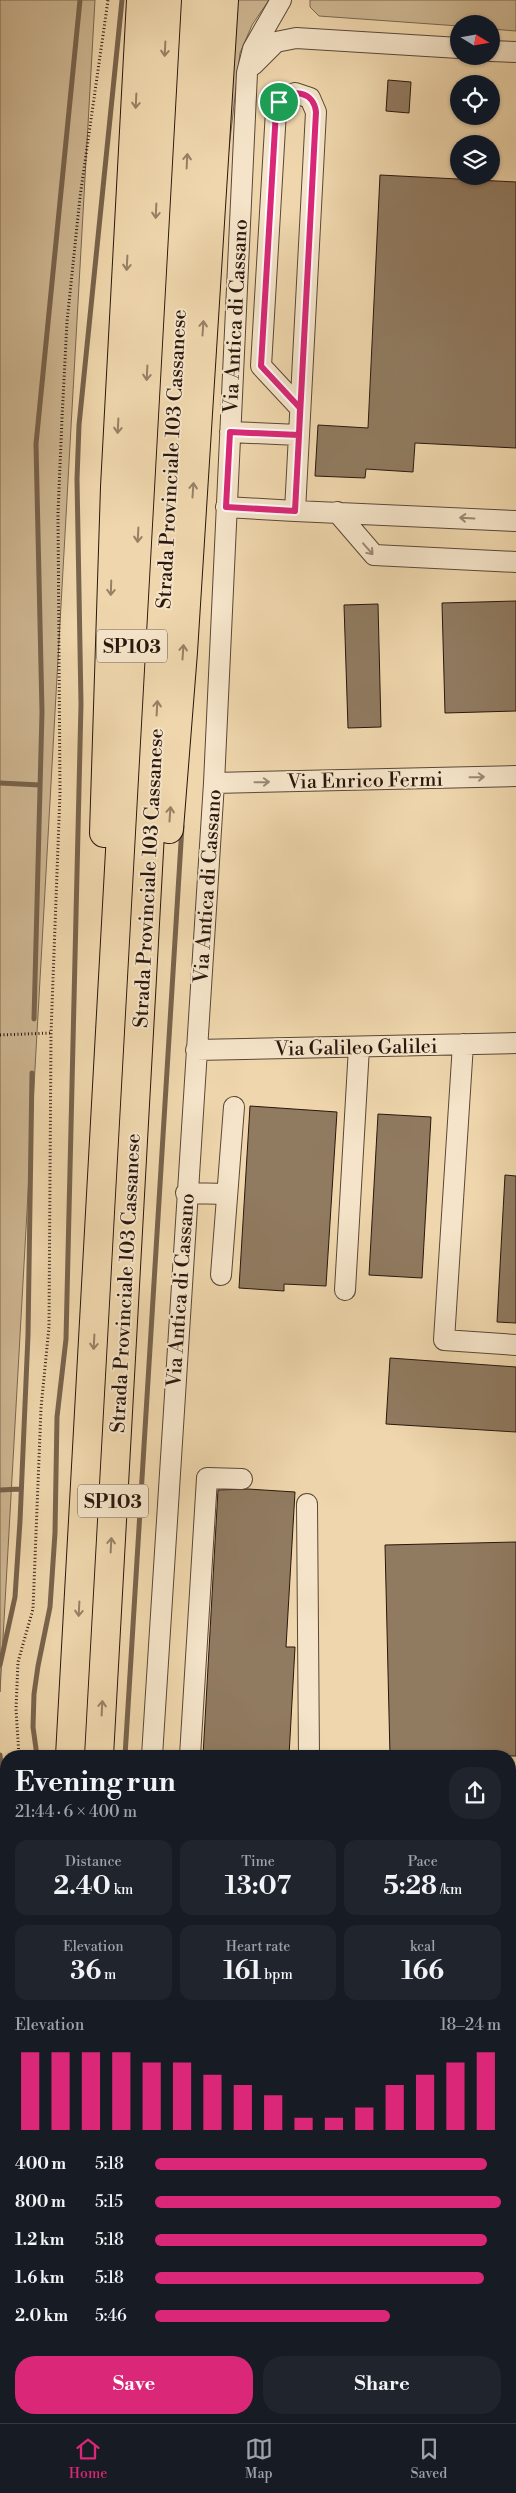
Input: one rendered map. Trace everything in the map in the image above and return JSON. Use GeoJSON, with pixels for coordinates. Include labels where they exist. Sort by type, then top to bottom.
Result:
{"type":"FeatureCollection","features":[{"type":"Feature","properties":{"kind":"highway","name":"SP103"},"geometry":{"type":"LineString","coordinates":[[97,1293],[98,1031],[114,486],[141,0]]}},
{"type":"Feature","properties":{"kind":"highway","name":"Strada Provinciale 103 Cassanese"},"geometry":{"type":"LineString","coordinates":[[70,1750],[168,0]]}},
{"type":"Feature","properties":{"kind":"highway","name":"Strada Provinciale 103 Cassanese"},"geometry":{"type":"LineString","coordinates":[[99,1750],[196,0]]}},
{"type":"Feature","properties":{"kind":"highway","name":"SP103"},"geometry":{"type":"LineString","coordinates":[[128,1246],[146,1123],[179,701],[224,0]]}},
{"type":"Feature","properties":{"kind":"street","name":"Via Antica di Cassano"},"geometry":{"type":"LineString","coordinates":[[152,1750],[186,1193],[214,783],[247,74],[253,49],[275,12],[288,0]]}},
{"type":"Feature","properties":{"kind":"street"},"geometry":{"type":"LineString","coordinates":[[275,12],[274,23],[278,30],[296,38]]}},
{"type":"Feature","properties":{"kind":"street"},"geometry":{"type":"LineString","coordinates":[[247,74],[273,44],[296,38],[450,47]]}},
{"type":"Feature","properties":{"kind":"street"},"geometry":{"type":"LineString","coordinates":[[500,51],[516,52]]}},
{"type":"Feature","properties":{"kind":"street"},"geometry":{"type":"LineString","coordinates":[[295,511],[316,112],[310,98],[295,93],[281,100],[276,111],[261,366],[300,408]]}},
{"type":"Feature","properties":{"kind":"street"},"geometry":{"type":"LineString","coordinates":[[230,432],[299,435]]}},
{"type":"Feature","properties":{"kind":"street"},"geometry":{"type":"LineString","coordinates":[[226,507],[516,521]]}},
{"type":"Feature","properties":{"kind":"street"},"geometry":{"type":"LineString","coordinates":[[337,512],[374,555],[516,562]]}},
{"type":"Feature","properties":{"kind":"street","name":"Via Enrico Fermi"},"geometry":{"type":"LineString","coordinates":[[214,783],[516,776]]}},
{"type":"Feature","properties":{"kind":"street","name":"Via Galileo Galilei"},"geometry":{"type":"LineString","coordinates":[[196,1050],[516,1043]]}},
{"type":"Feature","properties":{"kind":"street"},"geometry":{"type":"LineString","coordinates":[[463,1044],[444,1340],[516,1345]]}},
{"type":"Feature","properties":{"kind":"street"},"geometry":{"type":"LineString","coordinates":[[345,1290],[359,1047]]}},
{"type":"Feature","properties":{"kind":"street"},"geometry":{"type":"LineString","coordinates":[[221,1275],[234,1107]]}},
{"type":"Feature","properties":{"kind":"street"},"geometry":{"type":"LineString","coordinates":[[186,1193],[227,1194]]}},
{"type":"Feature","properties":{"kind":"street"},"geometry":{"type":"LineString","coordinates":[[190,1750],[207,1478],[242,1479]]}},
{"type":"Feature","properties":{"kind":"street"},"geometry":{"type":"LineString","coordinates":[[307,1504],[309,1750]]}},
{"type":"Feature","properties":{"kind":"path"},"geometry":{"type":"LineString","coordinates":[[19,1750],[16,1710],[18,1662],[33,1608],[41,1408],[49,1327],[51,1033],[60,793],[58,513],[68,322],[80,197],[108,0]]}},
{"type":"Feature","properties":{"kind":"path"},"geometry":{"type":"LineString","coordinates":[[0,1035],[51,1033]]}},
{"type":"Feature","properties":{"kind":"shaded area"},"geometry":{"type":"Polygon","coordinates":[[[0,0],[95,0],[0,1692],[0,0]]]}},
{"type":"Feature","properties":{"kind":"shaded area"},"geometry":{"type":"Polygon","coordinates":[[[226,0],[269,0],[252,25],[240,53],[225,183],[226,0]]]}},
{"type":"Feature","properties":{"kind":"shaded area"},"geometry":{"type":"Polygon","coordinates":[[[310,0],[516,0],[516,31],[500,30],[500,15],[450,15],[450,25],[319,16],[310,7],[310,0]]]}},
{"type":"Feature","properties":{"kind":"building"},"geometry":{"type":"Polygon","coordinates":[[[388,80],[411,82],[409,113],[386,111],[388,80]]]}},
{"type":"Feature","properties":{"kind":"building"},"geometry":{"type":"Polygon","coordinates":[[[380,175],[450,179],[450,185],[500,185],[500,181],[516,182],[516,448],[415,443],[413,472],[366,469],[365,478],[315,476],[318,425],[368,428],[380,175]]]}},
{"type":"Feature","properties":{"kind":"building"},"geometry":{"type":"Polygon","coordinates":[[[516,601],[516,711],[445,713],[442,603],[516,601]]]}},
{"type":"Feature","properties":{"kind":"building"},"geometry":{"type":"Polygon","coordinates":[[[378,604],[381,727],[348,728],[344,605],[378,604]]]}},
{"type":"Feature","properties":{"kind":"building"},"geometry":{"type":"Polygon","coordinates":[[[250,1106],[337,1112],[326,1286],[284,1284],[284,1291],[239,1288],[250,1106]]]}},
{"type":"Feature","properties":{"kind":"building"},"geometry":{"type":"Polygon","coordinates":[[[378,1114],[431,1117],[422,1278],[369,1275],[378,1114]]]}},
{"type":"Feature","properties":{"kind":"building"},"geometry":{"type":"Polygon","coordinates":[[[505,1175],[516,1176],[516,1323],[497,1322],[505,1175]]]}},
{"type":"Feature","properties":{"kind":"building"},"geometry":{"type":"Polygon","coordinates":[[[390,1358],[516,1367],[516,1432],[386,1424],[390,1358]]]}},
{"type":"Feature","properties":{"kind":"building"},"geometry":{"type":"Polygon","coordinates":[[[248,1489],[295,1492],[286,1647],[295,1647],[289,1750],[203,1750],[218,1490],[248,1489]]]}},
{"type":"Feature","properties":{"kind":"building"},"geometry":{"type":"Polygon","coordinates":[[[516,1542],[516,1750],[390,1750],[385,1545],[516,1542]]]}},
{"type":"Feature","properties":{"kind":"waterway"},"geometry":{"type":"LineString","coordinates":[[34,1019],[42,712],[36,444],[80,0]]}},
{"type":"Feature","properties":{"kind":"waterway"},"geometry":{"type":"LineString","coordinates":[[36,1750],[33,1727],[34,1694],[50,1607],[55,1533],[57,1417],[66,1339],[81,704],[77,479],[79,425],[122,0]]}},
{"type":"Feature","properties":{"kind":"waterway"},"geometry":{"type":"LineString","coordinates":[[0,783],[40,785]]}},
{"type":"Feature","properties":{"kind":"waterway"},"geometry":{"type":"LineString","coordinates":[[125,1750],[182,826]]}},
{"type":"Feature","properties":{"kind":"waterway"},"geometry":{"type":"LineString","coordinates":[[0,1665],[15,1597],[20,1521],[28,1335],[32,1073]]}},
{"type":"Feature","properties":{"kind":"waterway"},"geometry":{"type":"LineString","coordinates":[[0,1490],[21,1489]]}},
{"type":"Feature","properties":{"kind":"waterway"},"geometry":{"type":"LineString","coordinates":[[0,1807],[0,1818]]}},
{"type":"Feature","properties":{"kind":"route"},"geometry":{"type":"LineString","coordinates":[[279,102],[276,111],[261,366],[300,408],[299,435],[230,432],[226,507],[295,511],[316,112],[316,109],[312,100],[302,93],[289,94],[279,102]]}}]}
